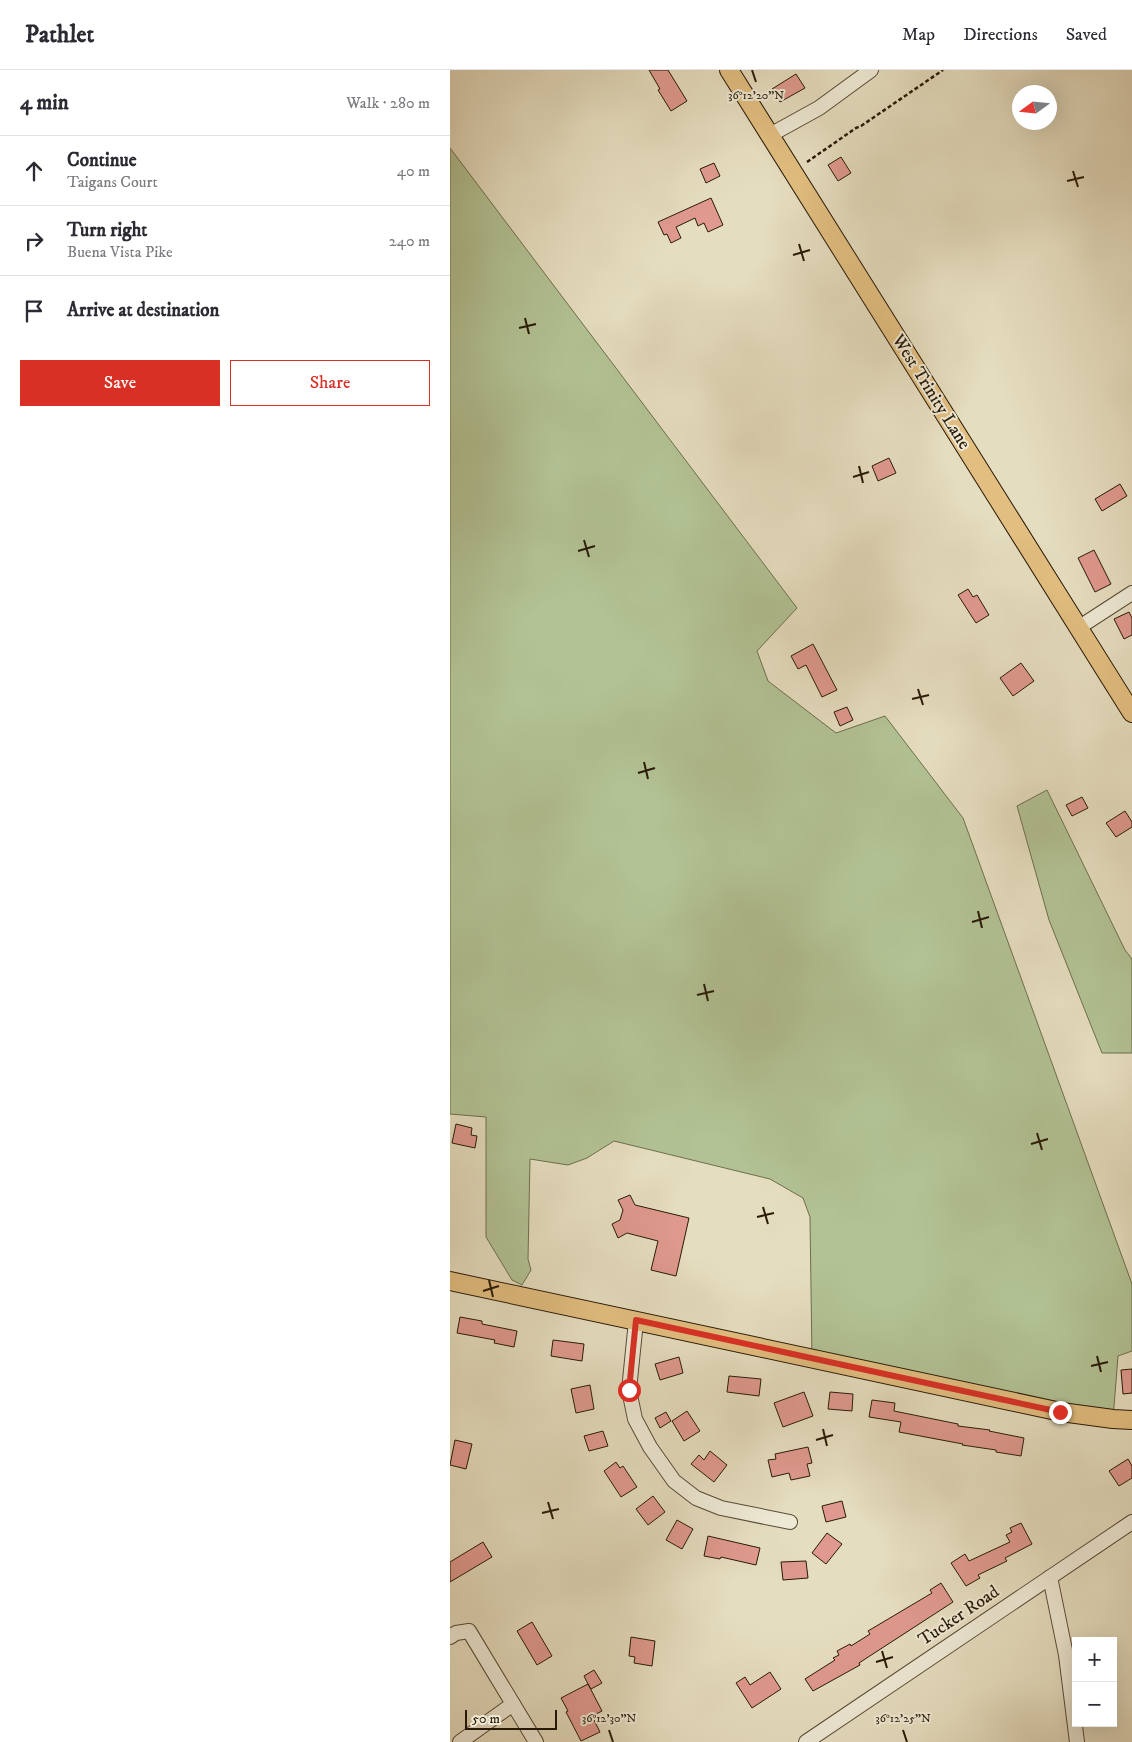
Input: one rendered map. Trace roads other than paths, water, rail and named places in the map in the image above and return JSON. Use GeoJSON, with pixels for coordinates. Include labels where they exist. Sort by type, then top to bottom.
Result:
{"type":"FeatureCollection","features":[{"type":"Feature","properties":{"kind":"main road","name":"West Trinity Lane"},"geometry":{"type":"LineString","coordinates":[[729,70],[1132,714]]}},
{"type":"Feature","properties":{"kind":"main road"},"geometry":{"type":"LineString","coordinates":[[450,1281],[1060,1412],[1132,1420]]}},
{"type":"Feature","properties":{"kind":"street"},"geometry":{"type":"LineString","coordinates":[[770,135],[819,108],[870,70]]}},
{"type":"Feature","properties":{"kind":"street"},"geometry":{"type":"LineString","coordinates":[[1078,628],[1132,593]]}},
{"type":"Feature","properties":{"kind":"street"},"geometry":{"type":"LineString","coordinates":[[636,1320],[629,1390],[635,1419],[650,1447],[674,1481],[696,1498],[721,1508],[790,1522]]}},
{"type":"Feature","properties":{"kind":"street","name":"Tucker Road"},"geometry":{"type":"LineString","coordinates":[[806,1742],[1132,1522]]}},
{"type":"Feature","properties":{"kind":"street"},"geometry":{"type":"LineString","coordinates":[[1050,1577],[1066,1655],[1077,1742]]}},
{"type":"Feature","properties":{"kind":"street"},"geometry":{"type":"LineString","coordinates":[[450,1638],[456,1634],[469,1632],[536,1742]]}},
{"type":"Feature","properties":{"kind":"street"},"geometry":{"type":"LineString","coordinates":[[460,1742],[513,1704]]}}]}
